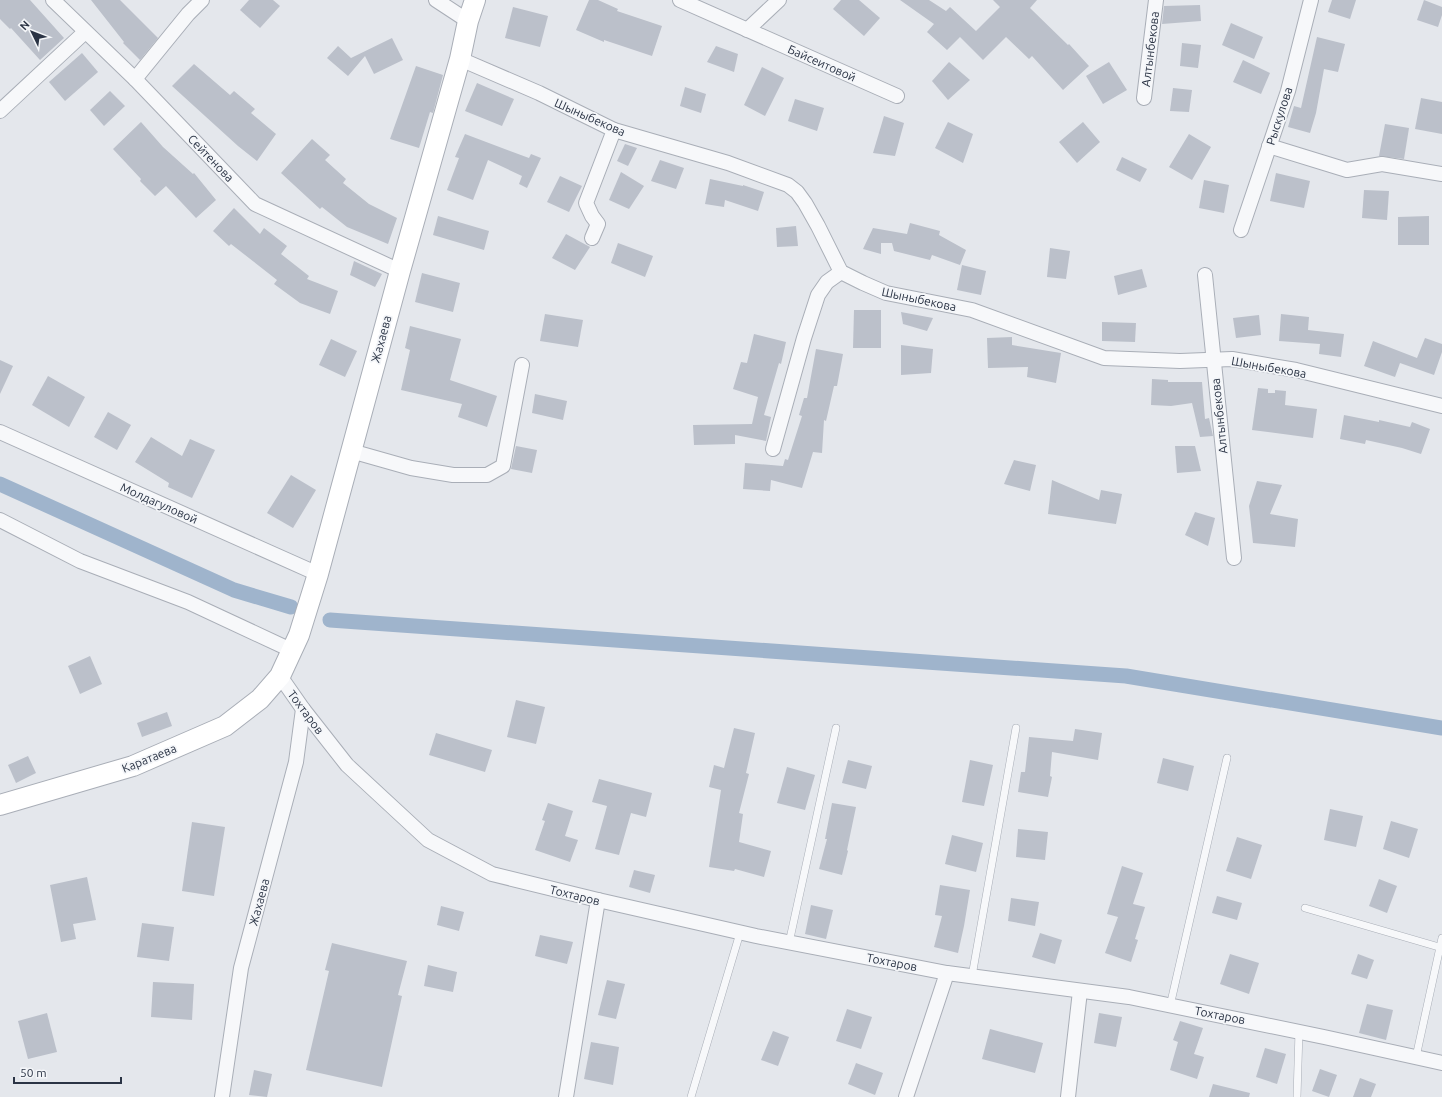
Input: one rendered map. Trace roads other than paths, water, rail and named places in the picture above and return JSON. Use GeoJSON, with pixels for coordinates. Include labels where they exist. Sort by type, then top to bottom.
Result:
{"type":"FeatureCollection","features":[{"type":"Feature","properties":{"kind":"street","name":"Сейтенова"},"geometry":{"type":"LineString","coordinates":[[53,0],[135,80],[255,204],[400,271]]}},
{"type":"Feature","properties":{"kind":"street"},"geometry":{"type":"LineString","coordinates":[[135,80],[188,14],[202,0]]}},
{"type":"Feature","properties":{"kind":"street"},"geometry":{"type":"LineString","coordinates":[[436,0],[468,21]]}},
{"type":"Feature","properties":{"kind":"street","name":"Жахаева"},"geometry":{"type":"LineString","coordinates":[[280,676],[295,642],[317,577],[400,271],[460,59],[468,21],[475,0]]}},
{"type":"Feature","properties":{"kind":"street","name":"Байсеитовой"},"geometry":{"type":"LineString","coordinates":[[680,0],[897,96]]}},
{"type":"Feature","properties":{"kind":"street"},"geometry":{"type":"LineString","coordinates":[[747,30],[779,0]]}},
{"type":"Feature","properties":{"kind":"street","name":"Алтынбекова"},"geometry":{"type":"LineString","coordinates":[[1144,98],[1156,0]]}},
{"type":"Feature","properties":{"kind":"street","name":"Рыскулова"},"geometry":{"type":"LineString","coordinates":[[1241,230],[1288,91],[1312,0]]}},
{"type":"Feature","properties":{"kind":"street"},"geometry":{"type":"LineString","coordinates":[[0,111],[85,32]]}},
{"type":"Feature","properties":{"kind":"street","name":"Шыныбекова"},"geometry":{"type":"LineString","coordinates":[[460,59],[539,93],[614,130],[728,163],[788,185],[797,192],[805,203],[841,272],[886,294],[972,310],[1104,358],[1180,361],[1232,359],[1296,370],[1442,406]]}},
{"type":"Feature","properties":{"kind":"street"},"geometry":{"type":"LineString","coordinates":[[592,238],[598,224],[592,216],[586,203],[614,130]]}},
{"type":"Feature","properties":{"kind":"street"},"geometry":{"type":"LineString","coordinates":[[1269,146],[1347,170],[1382,164],[1442,174]]}},
{"type":"Feature","properties":{"kind":"street"},"geometry":{"type":"LineString","coordinates":[[773,449],[804,338],[818,295],[827,282],[841,272]]}},
{"type":"Feature","properties":{"kind":"street","name":"Алтынбекова"},"geometry":{"type":"LineString","coordinates":[[1205,274],[1234,558]]}},
{"type":"Feature","properties":{"kind":"street"},"geometry":{"type":"LineString","coordinates":[[351,451],[411,468],[453,475],[487,475],[502,466],[522,365]]}},
{"type":"Feature","properties":{"kind":"street","name":"Молдагуловой"},"geometry":{"type":"LineString","coordinates":[[0,432],[317,577]]}},
{"type":"Feature","properties":{"kind":"street"},"geometry":{"type":"LineString","coordinates":[[0,520],[80,561],[295,642]]}},
{"type":"Feature","properties":{"kind":"street","name":"Тохтаров"},"geometry":{"type":"LineString","coordinates":[[280,676],[303,709],[347,765],[428,840],[492,874],[598,900],[789,943],[948,973],[1129,997],[1442,1063]]}},
{"type":"Feature","properties":{"kind":"street","name":"Каратаева"},"geometry":{"type":"LineString","coordinates":[[0,805],[133,766],[225,726],[260,699],[280,676]]}},
{"type":"Feature","properties":{"kind":"street","name":"Жахаева"},"geometry":{"type":"LineString","coordinates":[[222,1097],[241,968],[296,762],[303,709]]}},
{"type":"Feature","properties":{"kind":"street"},"geometry":{"type":"LineString","coordinates":[[566,1097],[598,900]]}},
{"type":"Feature","properties":{"kind":"street"},"geometry":{"type":"LineString","coordinates":[[906,1097],[948,973]]}},
{"type":"Feature","properties":{"kind":"street"},"geometry":{"type":"LineString","coordinates":[[1068,1097],[1080,991]]}},
{"type":"Feature","properties":{"kind":"lane"},"geometry":{"type":"LineString","coordinates":[[789,943],[836,728]]}},
{"type":"Feature","properties":{"kind":"lane"},"geometry":{"type":"LineString","coordinates":[[972,976],[1016,728]]}},
{"type":"Feature","properties":{"kind":"lane"},"geometry":{"type":"LineString","coordinates":[[1170,1006],[1227,758]]}},
{"type":"Feature","properties":{"kind":"lane"},"geometry":{"type":"LineString","coordinates":[[1304,908],[1441,947]]}},
{"type":"Feature","properties":{"kind":"lane"},"geometry":{"type":"LineString","coordinates":[[692,1097],[740,932]]}},
{"type":"Feature","properties":{"kind":"lane"},"geometry":{"type":"LineString","coordinates":[[1416,1057],[1442,938]]}},
{"type":"Feature","properties":{"kind":"lane"},"geometry":{"type":"LineString","coordinates":[[1298,1097],[1299,1032]]}},
{"type":"Feature","properties":{"kind":"waterway"},"geometry":{"type":"LineString","coordinates":[[0,484],[234,590],[291,607]]}},
{"type":"Feature","properties":{"kind":"waterway"},"geometry":{"type":"LineString","coordinates":[[330,620],[1126,676],[1442,728]]}}]}
